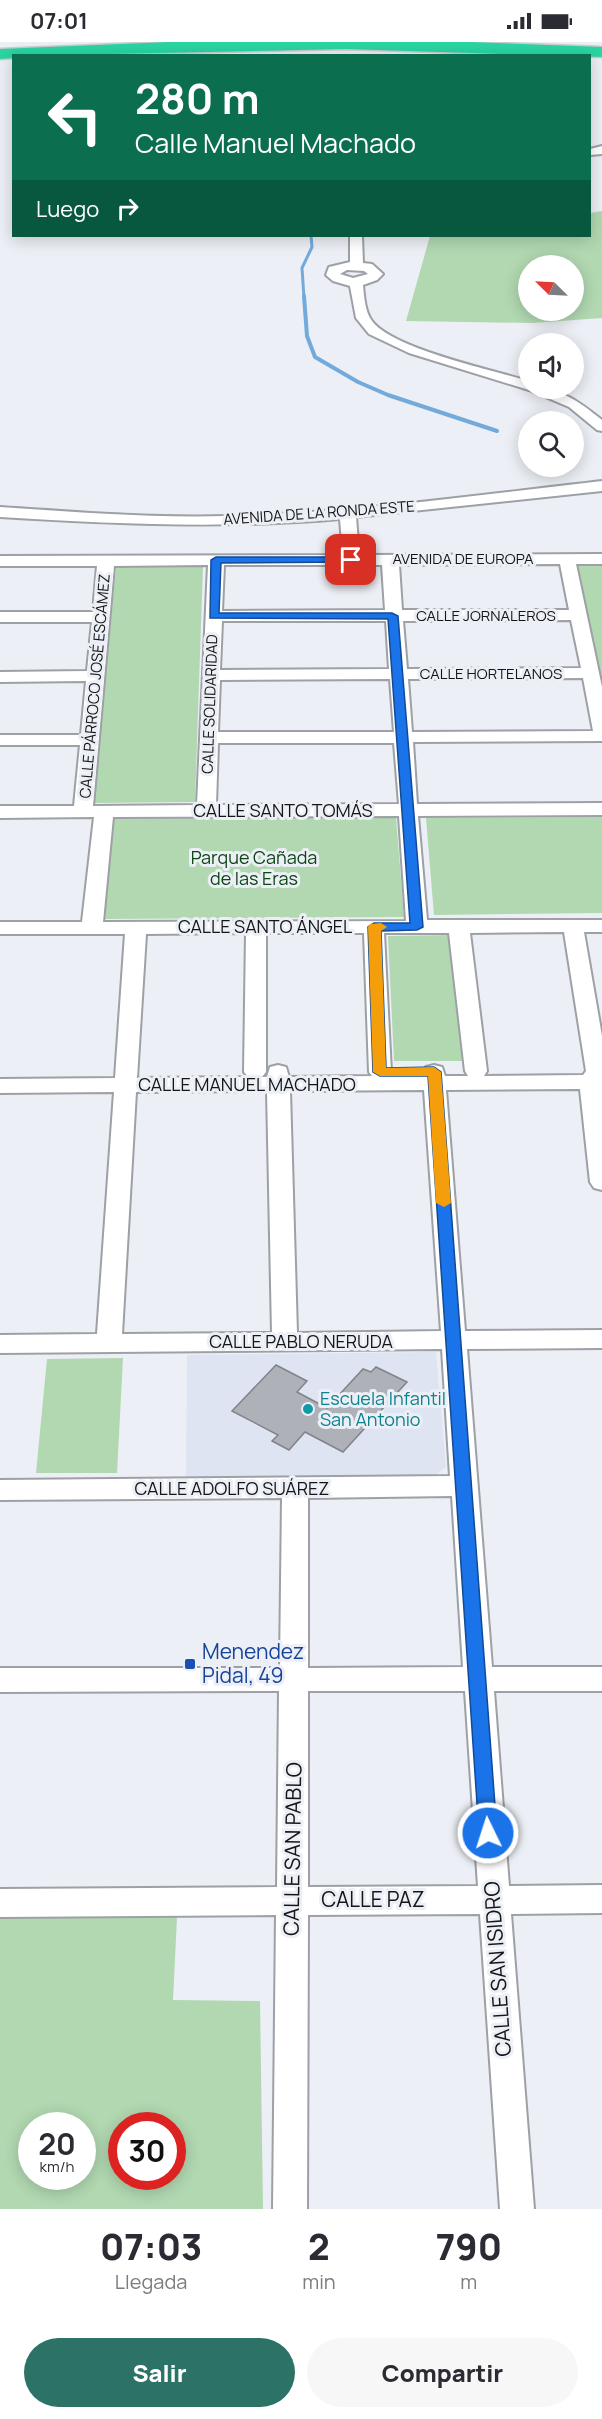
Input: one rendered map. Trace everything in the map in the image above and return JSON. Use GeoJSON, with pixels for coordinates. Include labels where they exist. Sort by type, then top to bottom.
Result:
{"type":"FeatureCollection","features":[{"type":"Feature","properties":{"kind":"highway"},"geometry":{"type":"LineString","coordinates":[[0,54],[126,48],[310,44],[461,46],[602,52]]}},
{"type":"Feature","properties":{"kind":"highway"},"geometry":{"type":"LineString","coordinates":[[199,54],[307,54]]}},
{"type":"Feature","properties":{"kind":"street"},"geometry":{"type":"LineString","coordinates":[[356,237],[357,265]]}},
{"type":"Feature","properties":{"kind":"street"},"geometry":{"type":"LineString","coordinates":[[357,265],[371,268],[376,274],[368,280],[356,282],[339,279],[333,272],[341,267],[357,265]]}},
{"type":"Feature","properties":{"kind":"street"},"geometry":{"type":"LineString","coordinates":[[356,282],[365,323],[381,337],[408,348],[518,383]]}},
{"type":"Feature","properties":{"kind":"street"},"geometry":{"type":"LineString","coordinates":[[562,399],[574,404],[602,427]]}},
{"type":"Feature","properties":{"kind":"street","name":"AVENIDA DE LA RONDA ESTE"},"geometry":{"type":"LineString","coordinates":[[0,512],[110,519],[214,521],[300,518],[602,486]]}},
{"type":"Feature","properties":{"kind":"street"},"geometry":{"type":"LineString","coordinates":[[348,513],[351,560]]}},
{"type":"Feature","properties":{"kind":"street"},"geometry":{"type":"LineString","coordinates":[[567,559],[602,730]]}},
{"type":"Feature","properties":{"kind":"street","name":"AVENIDA DE EUROPA"},"geometry":{"type":"LineString","coordinates":[[0,561],[602,559]]}},
{"type":"Feature","properties":{"kind":"street","name":"CALLE SOLIDARIDAD"},"geometry":{"type":"LineString","coordinates":[[206,811],[216,560]]}},
{"type":"Feature","properties":{"kind":"street"},"geometry":{"type":"LineString","coordinates":[[390,560],[392,616],[417,927]]}},
{"type":"Feature","properties":{"kind":"street","name":"CALLE PÁRROCO JOSÉ ESCÁMEZ"},"geometry":{"type":"LineString","coordinates":[[83,812],[106,561]]}},
{"type":"Feature","properties":{"kind":"street","name":"CALLE JORNALEROS"},"geometry":{"type":"LineString","coordinates":[[214,616],[579,615]]}},
{"type":"Feature","properties":{"kind":"street"},"geometry":{"type":"LineString","coordinates":[[0,617],[101,617]]}},
{"type":"Feature","properties":{"kind":"street","name":"CALLE HORTELANOS"},"geometry":{"type":"LineString","coordinates":[[212,675],[590,673]]}},
{"type":"Feature","properties":{"kind":"street"},"geometry":{"type":"LineString","coordinates":[[0,677],[96,676]]}},
{"type":"Feature","properties":{"kind":"street"},"geometry":{"type":"LineString","coordinates":[[209,738],[602,736]]}},
{"type":"Feature","properties":{"kind":"street"},"geometry":{"type":"LineString","coordinates":[[0,740],[90,740]]}},
{"type":"Feature","properties":{"kind":"street","name":"CALLE SANTO TOMÁS"},"geometry":{"type":"LineString","coordinates":[[0,812],[602,809]]}},
{"type":"Feature","properties":{"kind":"street"},"geometry":{"type":"LineString","coordinates":[[92,927],[104,812]]}},
{"type":"Feature","properties":{"kind":"street"},"geometry":{"type":"LineString","coordinates":[[573,926],[598,1077],[602,1182]]}},
{"type":"Feature","properties":{"kind":"street","name":"CALLE SANTO ÁNGEL"},"geometry":{"type":"LineString","coordinates":[[0,928],[602,926]]}},
{"type":"Feature","properties":{"kind":"street"},"geometry":{"type":"LineString","coordinates":[[109,1343],[128,1079],[136,927]]}},
{"type":"Feature","properties":{"kind":"street"},"geometry":{"type":"LineString","coordinates":[[256,927],[270,1076],[285,1342]]}},
{"type":"Feature","properties":{"kind":"street"},"geometry":{"type":"LineString","coordinates":[[374,927],[380,1072]]}},
{"type":"Feature","properties":{"kind":"street"},"geometry":{"type":"LineString","coordinates":[[459,927],[476,1071]]}},
{"type":"Feature","properties":{"kind":"street","name":"CALLE MANUEL MACHADO"},"geometry":{"type":"LineString","coordinates":[[0,1086],[128,1079],[380,1072],[435,1077],[476,1071],[598,1077]]}},
{"type":"Feature","properties":{"kind":"street","name":"CALLE MANUEL MACHADO"},"geometry":{"type":"LineString","coordinates":[[0,1074],[128,1079]]}},
{"type":"Feature","properties":{"kind":"street","name":"CALLE MANUEL MACHADO"},"geometry":{"type":"LineString","coordinates":[[270,1076],[598,1077]]}},
{"type":"Feature","properties":{"kind":"street","name":"CALLE SAN ISIDRO"},"geometry":{"type":"LineString","coordinates":[[435,1077],[517,2209]]}},
{"type":"Feature","properties":{"kind":"street","name":"CALLE PABLO NERUDA"},"geometry":{"type":"LineString","coordinates":[[0,1344],[602,1339]]}},
{"type":"Feature","properties":{"kind":"street","name":"CALLE ADOLFO SUÁREZ"},"geometry":{"type":"LineString","coordinates":[[0,1490],[464,1486]]}},
{"type":"Feature","properties":{"kind":"street","name":"CALLE SAN PABLO"},"geometry":{"type":"LineString","coordinates":[[290,2209],[295,1488]]}},
{"type":"Feature","properties":{"kind":"street"},"geometry":{"type":"LineString","coordinates":[[0,1680],[602,1679]]}},
{"type":"Feature","properties":{"kind":"street","name":"CALLE PAZ"},"geometry":{"type":"LineString","coordinates":[[0,1903],[602,1899]]}},
{"type":"Feature","properties":{"kind":"shaded area"},"geometry":{"type":"Polygon","coordinates":[[[436,1352],[446,1467],[434,1476],[186,1481],[187,1355],[436,1352]]]}},
{"type":"Feature","properties":{"kind":"green space"},"geometry":{"type":"Polygon","coordinates":[[[602,211],[602,318],[584,319],[584,255],[518,255],[518,321],[560,321],[532,323],[406,321],[430,237],[591,237],[591,213],[602,211]]]}},
{"type":"Feature","properties":{"kind":"green space"},"geometry":{"type":"Polygon","coordinates":[[[574,563],[602,563],[602,697],[574,563]]]}},
{"type":"Feature","properties":{"kind":"green space"},"geometry":{"type":"Polygon","coordinates":[[[203,566],[195,802],[93,803],[116,567],[203,566]]]}},
{"type":"Feature","properties":{"kind":"green space","name":"Parque Cañada de las Eras"},"geometry":{"type":"Polygon","coordinates":[[[396,817],[404,917],[103,919],[112,819],[396,817]]]}},
{"type":"Feature","properties":{"kind":"green space"},"geometry":{"type":"Polygon","coordinates":[[[602,817],[602,913],[434,915],[426,818],[602,817]]]}},
{"type":"Feature","properties":{"kind":"green space"},"geometry":{"type":"Polygon","coordinates":[[[452,935],[463,1061],[394,1061],[388,936],[452,935]]]}},
{"type":"Feature","properties":{"kind":"green space"},"geometry":{"type":"Polygon","coordinates":[[[123,1358],[117,1473],[36,1473],[47,1359],[123,1358]]]}},
{"type":"Feature","properties":{"kind":"green space"},"geometry":{"type":"Polygon","coordinates":[[[0,1915],[177,1917],[173,2000],[260,2001],[263,2209],[0,2209],[0,1915]]]}},
{"type":"Feature","properties":{"kind":"building","name":"Escuela Infantil San Antonio"},"geometry":{"type":"Polygon","coordinates":[[[276,1365],[307,1381],[297,1392],[327,1408],[363,1369],[371,1372],[376,1367],[407,1382],[343,1452],[305,1432],[289,1450],[272,1441],[278,1435],[232,1411],[276,1365]]]}},
{"type":"Feature","properties":{"kind":"waterway"},"geometry":{"type":"LineString","coordinates":[[304,298],[302,268],[312,247],[311,237]]}},
{"type":"Feature","properties":{"kind":"waterway"},"geometry":{"type":"LineString","coordinates":[[304,296],[307,336],[315,357],[358,382],[388,395],[497,431]]}},
{"type":"Feature","properties":{"kind":"slow traffic"},"geometry":{"type":"LineString","coordinates":[[381,927],[374,927],[380,1072],[434,1072],[444,1203]]}},
{"type":"Feature","properties":{"kind":"place","name":"Escuela Infantil San Antonio"},"geometry":{"type":"Point","coordinates":[308,1409]}},
{"type":"Feature","properties":{"kind":"place","name":"Menendez Pidal, 49"},"geometry":{"type":"Point","coordinates":[190,1664]}},
{"type":"Feature","properties":{"kind":"route"},"geometry":{"type":"LineString","coordinates":[[351,560],[216,560],[214,616],[392,616],[417,927],[374,927],[380,1072],[434,1072],[488,1833]]}}]}
